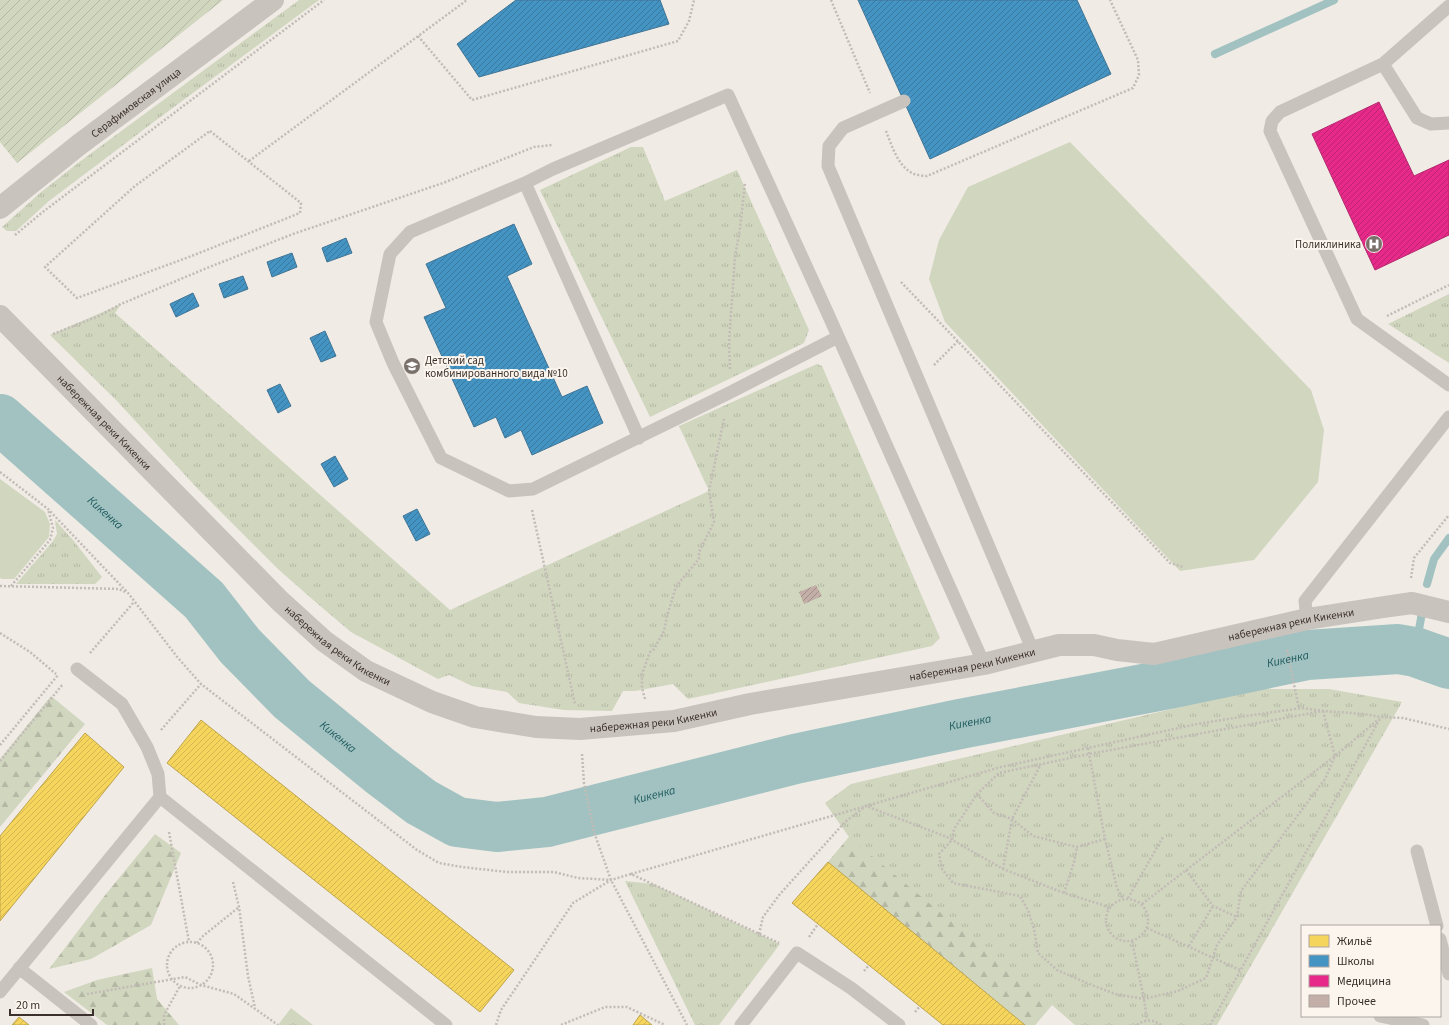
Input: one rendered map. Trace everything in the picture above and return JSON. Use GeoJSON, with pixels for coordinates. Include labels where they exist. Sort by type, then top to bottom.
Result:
{"type":"FeatureCollection","features":[{"type":"Feature","properties":{"kind":"street","name":"Серафимовская улица"},"geometry":{"type":"LineString","coordinates":[[0,208],[80,144],[273,0]]}},
{"type":"Feature","properties":{"kind":"street","name":"набережная реки Кикенки"},"geometry":{"type":"LineString","coordinates":[[0,316],[280,601],[324,641],[366,672],[432,702],[475,717],[536,727],[580,729],[674,721],[750,704],[984,664],[1058,645],[1094,645],[1117,650],[1154,654],[1307,619],[1412,604],[1449,612]]}},
{"type":"Feature","properties":{"kind":"lane"},"geometry":{"type":"LineString","coordinates":[[1449,6],[1383,64],[1280,112],[1272,121],[1270,131],[1357,319],[1449,385]]}},
{"type":"Feature","properties":{"kind":"lane"},"geometry":{"type":"LineString","coordinates":[[1383,64],[1417,118],[1431,124],[1449,123]]}},
{"type":"Feature","properties":{"kind":"lane"},"geometry":{"type":"LineString","coordinates":[[838,337],[736,390],[533,489],[509,491],[442,458],[393,363],[376,322],[390,254],[410,232],[525,183],[553,169],[728,95],[838,337],[984,664]]}},
{"type":"Feature","properties":{"kind":"lane"},"geometry":{"type":"LineString","coordinates":[[904,101],[843,128],[829,146],[828,166],[1034,651]]}},
{"type":"Feature","properties":{"kind":"lane"},"geometry":{"type":"LineString","coordinates":[[525,183],[639,438]]}},
{"type":"Feature","properties":{"kind":"lane"},"geometry":{"type":"LineString","coordinates":[[1307,619],[1305,601],[1449,417]]}},
{"type":"Feature","properties":{"kind":"lane"},"geometry":{"type":"LineString","coordinates":[[0,992],[160,797],[158,774],[147,747],[122,704],[77,669]]}},
{"type":"Feature","properties":{"kind":"lane"},"geometry":{"type":"LineString","coordinates":[[160,797],[446,1025]]}},
{"type":"Feature","properties":{"kind":"lane"},"geometry":{"type":"LineString","coordinates":[[1417,850],[1436,925]]}},
{"type":"Feature","properties":{"kind":"lane"},"geometry":{"type":"LineString","coordinates":[[1441,943],[1449,974]]}},
{"type":"Feature","properties":{"kind":"lane"},"geometry":{"type":"LineString","coordinates":[[741,1025],[797,953],[851,988],[899,1025]]}},
{"type":"Feature","properties":{"kind":"lane"},"geometry":{"type":"LineString","coordinates":[[19,968],[91,1025]]}},
{"type":"Feature","properties":{"kind":"lane"},"geometry":{"type":"LineString","coordinates":[[1385,1017],[1423,1025]]}},
{"type":"Feature","properties":{"kind":"path"},"geometry":{"type":"LineString","coordinates":[[15,235],[44,211],[324,0]]}},
{"type":"Feature","properties":{"kind":"path"},"geometry":{"type":"LineString","coordinates":[[249,161],[467,0]]}},
{"type":"Feature","properties":{"kind":"path"},"geometry":{"type":"LineString","coordinates":[[418,36],[472,100],[678,41],[689,21],[694,0]]}},
{"type":"Feature","properties":{"kind":"path"},"geometry":{"type":"LineString","coordinates":[[831,0],[895,152],[902,164],[914,174],[927,176],[1133,88],[1139,75],[1138,60],[1110,0]]}},
{"type":"Feature","properties":{"kind":"path"},"geometry":{"type":"LineString","coordinates":[[210,131],[249,161],[301,203],[300,213],[189,257],[77,298],[45,267],[135,186],[210,131]]}},
{"type":"Feature","properties":{"kind":"path"},"geometry":{"type":"LineString","coordinates":[[49,336],[99,316],[121,304],[293,234],[443,183],[534,148],[554,144]]}},
{"type":"Feature","properties":{"kind":"path"},"geometry":{"type":"LineString","coordinates":[[730,373],[729,342],[735,257],[746,176]]}},
{"type":"Feature","properties":{"kind":"path"},"geometry":{"type":"LineString","coordinates":[[899,279],[1170,563],[1182,567]]}},
{"type":"Feature","properties":{"kind":"path"},"geometry":{"type":"LineString","coordinates":[[1385,317],[1449,285]]}},
{"type":"Feature","properties":{"kind":"path"},"geometry":{"type":"LineString","coordinates":[[932,367],[958,341]]}},
{"type":"Feature","properties":{"kind":"path"},"geometry":{"type":"LineString","coordinates":[[643,693],[642,674],[650,652],[654,649],[664,631],[675,590],[678,584],[699,559],[699,552],[714,522],[709,491],[725,416]]}},
{"type":"Feature","properties":{"kind":"path"},"geometry":{"type":"LineString","coordinates":[[0,472],[48,509],[128,593],[201,684],[417,850],[439,863],[462,867],[507,872],[554,872],[578,878],[611,880]]}},
{"type":"Feature","properties":{"kind":"path"},"geometry":{"type":"LineString","coordinates":[[530,503],[577,710]]}},
{"type":"Feature","properties":{"kind":"path"},"geometry":{"type":"LineString","coordinates":[[11,586],[50,540],[53,528],[48,509]]}},
{"type":"Feature","properties":{"kind":"path"},"geometry":{"type":"LineString","coordinates":[[1410,580],[1414,558],[1449,515]]}},
{"type":"Feature","properties":{"kind":"path"},"geometry":{"type":"LineString","coordinates":[[0,586],[119,589],[128,593]]}},
{"type":"Feature","properties":{"kind":"path"},"geometry":{"type":"LineString","coordinates":[[0,761],[55,693],[134,602]]}},
{"type":"Feature","properties":{"kind":"path"},"geometry":{"type":"LineString","coordinates":[[0,633],[30,652],[58,675],[0,745]]}},
{"type":"Feature","properties":{"kind":"path"},"geometry":{"type":"LineString","coordinates":[[1286,645],[1299,709]]}},
{"type":"Feature","properties":{"kind":"path"},"geometry":{"type":"LineString","coordinates":[[156,736],[201,684]]}},
{"type":"Feature","properties":{"kind":"path"},"geometry":{"type":"LineString","coordinates":[[496,1025],[501,1010],[573,903],[611,880],[1001,767],[1197,724],[1299,709],[1403,718],[1449,729]]}},
{"type":"Feature","properties":{"kind":"path"},"geometry":{"type":"LineString","coordinates":[[999,773],[1089,754],[1323,712]]}},
{"type":"Feature","properties":{"kind":"path"},"geometry":{"type":"LineString","coordinates":[[1001,767],[999,773],[977,794],[954,829],[952,840],[940,854],[942,869],[953,883],[1020,896],[1028,910],[1034,929],[1038,953],[1057,970],[1087,984],[1115,994],[1144,999],[1178,991],[1206,978],[1217,945],[1237,917],[1241,891],[1325,779],[1336,756],[1323,712]]}},
{"type":"Feature","properties":{"kind":"path"},"geometry":{"type":"LineString","coordinates":[[1142,904],[1336,756],[1381,717]]}},
{"type":"Feature","properties":{"kind":"path"},"geometry":{"type":"LineString","coordinates":[[1210,1025],[1381,717]]}},
{"type":"Feature","properties":{"kind":"path"},"geometry":{"type":"LineString","coordinates":[[1088,748],[1105,839],[1117,888],[1123,899]]}},
{"type":"Feature","properties":{"kind":"path"},"geometry":{"type":"LineString","coordinates":[[582,751],[584,783],[594,832],[611,880],[687,1025]]}},
{"type":"Feature","properties":{"kind":"path"},"geometry":{"type":"LineString","coordinates":[[1003,869],[1012,819],[1041,764]]}},
{"type":"Feature","properties":{"kind":"path"},"geometry":{"type":"LineString","coordinates":[[977,794],[994,813],[1012,819],[1033,836],[1077,847],[1105,839]]}},
{"type":"Feature","properties":{"kind":"path"},"geometry":{"type":"LineString","coordinates":[[160,797],[168,826],[189,942]]}},
{"type":"Feature","properties":{"kind":"path"},"geometry":{"type":"LineString","coordinates":[[866,806],[952,840],[1003,869],[1064,893],[1109,908]]}},
{"type":"Feature","properties":{"kind":"path"},"geometry":{"type":"LineString","coordinates":[[760,934],[764,916],[780,894],[845,822],[866,806]]}},
{"type":"Feature","properties":{"kind":"path"},"geometry":{"type":"LineString","coordinates":[[1128,898],[1163,837]]}},
{"type":"Feature","properties":{"kind":"path"},"geometry":{"type":"LineString","coordinates":[[1064,893],[1077,847]]}},
{"type":"Feature","properties":{"kind":"path"},"geometry":{"type":"LineString","coordinates":[[1186,870],[1213,906],[1237,917]]}},
{"type":"Feature","properties":{"kind":"path"},"geometry":{"type":"LineString","coordinates":[[631,874],[785,947]]}},
{"type":"Feature","properties":{"kind":"path"},"geometry":{"type":"LineString","coordinates":[[232,880],[239,907],[248,976],[255,1009]]}},
{"type":"Feature","properties":{"kind":"path"},"geometry":{"type":"LineString","coordinates":[[1128,898],[1142,904],[1147,913],[1148,923],[1147,928],[1141,936],[1132,940],[1122,941],[1117,939],[1110,932],[1106,923],[1109,908],[1115,902],[1123,899],[1128,898]]}},
{"type":"Feature","properties":{"kind":"path"},"geometry":{"type":"LineString","coordinates":[[1189,946],[1213,906]]}},
{"type":"Feature","properties":{"kind":"path"},"geometry":{"type":"LineString","coordinates":[[197,943],[203,936],[239,907]]}},
{"type":"Feature","properties":{"kind":"path"},"geometry":{"type":"LineString","coordinates":[[1147,928],[1213,956],[1240,970]]}},
{"type":"Feature","properties":{"kind":"path"},"geometry":{"type":"LineString","coordinates":[[1132,940],[1147,1020]]}},
{"type":"Feature","properties":{"kind":"path"},"geometry":{"type":"LineString","coordinates":[[181,943],[197,943],[204,947],[212,960],[210,975],[201,985],[193,988],[180,986],[172,980],[167,969],[167,961],[174,947],[181,943]]}},
{"type":"Feature","properties":{"kind":"path"},"geometry":{"type":"LineString","coordinates":[[100,991],[185,977],[201,985],[234,994],[278,1025]]}},
{"type":"Feature","properties":{"kind":"path"},"geometry":{"type":"LineString","coordinates":[[164,1025],[164,1015],[180,986]]}},
{"type":"Feature","properties":{"kind":"path"},"geometry":{"type":"LineString","coordinates":[[561,1025],[605,1007],[627,1007],[665,1025]]}},
{"type":"Feature","properties":{"kind":"path"},"geometry":{"type":"LineString","coordinates":[[1137,1025],[1147,1020],[1152,1020],[1161,1025]]}},
{"type":"Feature","properties":{"kind":"green space"},"geometry":{"type":"Polygon","coordinates":[[[0,0],[223,0],[17,163],[0,142],[0,0]]]}},
{"type":"Feature","properties":{"kind":"green space"},"geometry":{"type":"Polygon","coordinates":[[[299,0],[319,0],[49,201],[16,231],[7,231],[2,227],[40,193],[78,163],[299,0]]]}},
{"type":"Feature","properties":{"kind":"green space"},"geometry":{"type":"Polygon","coordinates":[[[1070,142],[1311,390],[1324,430],[1318,482],[1254,560],[1180,571],[945,322],[929,279],[939,240],[968,187],[1070,142]]]}},
{"type":"Feature","properties":{"kind":"green space"},"geometry":{"type":"Polygon","coordinates":[[[631,147],[643,147],[665,201],[737,170],[809,330],[804,343],[650,417],[540,190],[631,147]]]}},
{"type":"Feature","properties":{"kind":"green space"},"geometry":{"type":"Polygon","coordinates":[[[1449,294],[1449,363],[1388,324],[1449,294]]]}},
{"type":"Feature","properties":{"kind":"green space"},"geometry":{"type":"Polygon","coordinates":[[[121,304],[115,313],[450,610],[709,491],[679,426],[817,364],[822,366],[940,638],[932,646],[688,699],[673,684],[635,691],[623,691],[612,711],[564,710],[519,703],[507,692],[472,686],[449,675],[438,679],[351,632],[278,569],[197,488],[117,401],[50,335],[121,304]]]}},
{"type":"Feature","properties":{"kind":"green space"},"geometry":{"type":"Polygon","coordinates":[[[0,479],[45,512],[50,524],[49,537],[14,579],[0,578],[0,479]]]}},
{"type":"Feature","properties":{"kind":"green space"},"geometry":{"type":"Polygon","coordinates":[[[55,520],[102,577],[95,584],[16,584],[53,541],[57,534],[55,520]]]}},
{"type":"Feature","properties":{"kind":"green space"},"geometry":{"type":"Polygon","coordinates":[[[1257,689],[1329,689],[1402,702],[1217,1025],[1075,1025],[1052,1005],[1035,1025],[1025,1025],[828,862],[849,837],[825,803],[851,784],[1257,689]]]}},
{"type":"Feature","properties":{"kind":"green space"},"geometry":{"type":"Polygon","coordinates":[[[51,696],[85,724],[0,827],[0,759],[51,696]]]}},
{"type":"Feature","properties":{"kind":"green space"},"geometry":{"type":"Polygon","coordinates":[[[155,834],[181,853],[151,925],[91,959],[49,969],[106,894],[155,834]]]}},
{"type":"Feature","properties":{"kind":"green space"},"geometry":{"type":"Polygon","coordinates":[[[849,837],[1052,1005],[1035,1025],[1025,1025],[828,862],[849,837]]]}},
{"type":"Feature","properties":{"kind":"green space"},"geometry":{"type":"Polygon","coordinates":[[[625,881],[653,884],[780,944],[719,1025],[695,1025],[625,881]]]}},
{"type":"Feature","properties":{"kind":"green space"},"geometry":{"type":"Polygon","coordinates":[[[152,968],[157,999],[179,1025],[107,1025],[64,992],[97,980],[152,968]]]}},
{"type":"Feature","properties":{"kind":"green space"},"geometry":{"type":"Polygon","coordinates":[[[291,1008],[313,1025],[278,1025],[291,1008]]]}},
{"type":"Feature","properties":{"kind":"building: Жильё"},"geometry":{"type":"Polygon","coordinates":[[[201,720],[514,970],[480,1012],[167,763],[201,720]]]}},
{"type":"Feature","properties":{"kind":"building: Жильё"},"geometry":{"type":"Polygon","coordinates":[[[85,733],[124,767],[0,921],[0,836],[85,733]]]}},
{"type":"Feature","properties":{"kind":"building: Жильё"},"geometry":{"type":"Polygon","coordinates":[[[828,862],[1025,1025],[943,1025],[792,903],[828,862]]]}},
{"type":"Feature","properties":{"kind":"building: Жильё"},"geometry":{"type":"Polygon","coordinates":[[[640,1015],[652,1025],[633,1025],[640,1015]]]}},
{"type":"Feature","properties":{"kind":"building: Жильё"},"geometry":{"type":"Polygon","coordinates":[[[19,1017],[29,1025],[12,1025],[19,1017]]]}},
{"type":"Feature","properties":{"kind":"building: Школы"},"geometry":{"type":"Polygon","coordinates":[[[516,0],[660,0],[669,24],[479,77],[457,44],[516,0]]]}},
{"type":"Feature","properties":{"kind":"building: Школы"},"geometry":{"type":"Polygon","coordinates":[[[858,0],[1077,0],[1111,74],[930,159],[858,0]]]}},
{"type":"Feature","properties":{"kind":"building: Школы"},"geometry":{"type":"Polygon","coordinates":[[[514,224],[532,264],[507,276],[562,397],[587,386],[603,423],[532,455],[521,430],[505,438],[496,417],[474,427],[424,317],[446,308],[426,264],[514,224]]]}},
{"type":"Feature","properties":{"kind":"building: Школы"},"geometry":{"type":"Polygon","coordinates":[[[346,238],[352,253],[327,262],[322,248],[346,238]]]}},
{"type":"Feature","properties":{"kind":"building: Школы"},"geometry":{"type":"Polygon","coordinates":[[[292,253],[297,267],[272,277],[267,262],[292,253]]]}},
{"type":"Feature","properties":{"kind":"building: Школы"},"geometry":{"type":"Polygon","coordinates":[[[243,276],[248,289],[224,298],[219,284],[243,276]]]}},
{"type":"Feature","properties":{"kind":"building: Школы"},"geometry":{"type":"Polygon","coordinates":[[[193,293],[199,306],[176,317],[170,304],[193,293]]]}},
{"type":"Feature","properties":{"kind":"building: Школы"},"geometry":{"type":"Polygon","coordinates":[[[325,331],[336,356],[321,362],[310,338],[325,331]]]}},
{"type":"Feature","properties":{"kind":"building: Школы"},"geometry":{"type":"Polygon","coordinates":[[[280,384],[291,406],[278,413],[267,390],[280,384]]]}},
{"type":"Feature","properties":{"kind":"building: Школы"},"geometry":{"type":"Polygon","coordinates":[[[335,456],[348,479],[334,487],[321,464],[335,456]]]}},
{"type":"Feature","properties":{"kind":"building: Школы"},"geometry":{"type":"Polygon","coordinates":[[[417,509],[430,534],[416,541],[403,516],[417,509]]]}},
{"type":"Feature","properties":{"kind":"building: Медицина"},"geometry":{"type":"Polygon","coordinates":[[[1379,102],[1414,176],[1449,160],[1449,235],[1375,270],[1312,134],[1379,102]]]}},
{"type":"Feature","properties":{"kind":"building: Прочее"},"geometry":{"type":"Polygon","coordinates":[[[816,585],[822,596],[804,604],[799,592],[816,585]]]}},
{"type":"Feature","properties":{"kind":"waterway"},"geometry":{"type":"LineString","coordinates":[[1215,54],[1334,0]]}},
{"type":"Feature","properties":{"kind":"waterway","name":"Кикенка"},"geometry":{"type":"LineString","coordinates":[[0,419],[204,600],[240,646],[292,699],[380,771],[421,802],[457,822],[497,827],[547,822],[795,759],[960,724],[1169,684],[1307,655],[1398,649],[1415,652],[1449,664]]}},
{"type":"Feature","properties":{"kind":"waterway"},"geometry":{"type":"LineString","coordinates":[[1427,584],[1434,559],[1449,538]]}},
{"type":"Feature","properties":{"kind":"waterway"},"geometry":{"type":"LineString","coordinates":[[1415,652],[1423,607]]}},
{"type":"Feature","properties":{"kind":"place","name":"Поликлиника"},"geometry":{"type":"Point","coordinates":[1374,244]}},
{"type":"Feature","properties":{"kind":"place","name":"Детский сад комбинированного вида №10"},"geometry":{"type":"Point","coordinates":[412,366]}}]}
